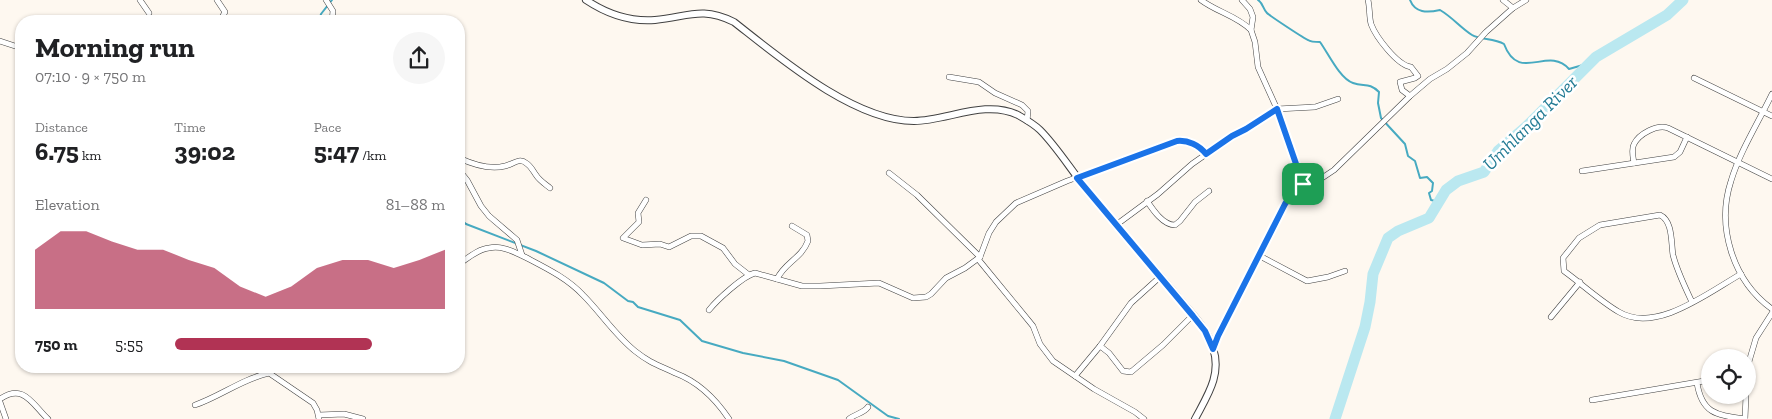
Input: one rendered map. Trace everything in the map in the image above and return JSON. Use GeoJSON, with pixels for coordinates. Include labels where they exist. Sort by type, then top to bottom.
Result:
{"type":"FeatureCollection","features":[{"type":"Feature","properties":{"kind":"street"},"geometry":{"type":"LineString","coordinates":[[140,0],[150,13]]}},
{"type":"Feature","properties":{"kind":"street"},"geometry":{"type":"LineString","coordinates":[[217,0],[225,12],[223,15]]}},
{"type":"Feature","properties":{"kind":"street"},"geometry":{"type":"LineString","coordinates":[[326,0],[333,11],[333,15]]}},
{"type":"Feature","properties":{"kind":"street"},"geometry":{"type":"LineString","coordinates":[[586,0],[606,12],[630,19],[655,20],[686,14],[715,14],[734,22],[806,77],[866,110],[882,116],[904,120],[928,120],[968,112],[1001,110],[1013,113],[1027,120],[1039,130],[1205,331],[1213,349],[1216,369],[1215,379],[1212,389],[1195,419]]}},
{"type":"Feature","properties":{"kind":"street"},"geometry":{"type":"LineString","coordinates":[[1201,0],[1209,2],[1251,30]]}},
{"type":"Feature","properties":{"kind":"street"},"geometry":{"type":"LineString","coordinates":[[1242,0],[1250,9],[1253,17],[1251,30],[1255,42],[1258,67],[1277,109],[1302,185]]}},
{"type":"Feature","properties":{"kind":"street"},"geometry":{"type":"LineString","coordinates":[[1368,0],[1370,21],[1378,36],[1398,61],[1405,66],[1411,67],[1418,76],[1400,82],[1402,90],[1410,96]]}},
{"type":"Feature","properties":{"kind":"street"},"geometry":{"type":"LineString","coordinates":[[1502,0],[1513,8]]}},
{"type":"Feature","properties":{"kind":"street"},"geometry":{"type":"LineString","coordinates":[[1213,349],[1258,255],[1293,192],[1302,185],[1311,183],[1334,170],[1410,96],[1430,79],[1447,69],[1467,53],[1477,40],[1513,8],[1526,0]]}},
{"type":"Feature","properties":{"kind":"street"},"geometry":{"type":"LineString","coordinates":[[0,41],[15,46]]}},
{"type":"Feature","properties":{"kind":"street"},"geometry":{"type":"LineString","coordinates":[[949,77],[979,82],[995,93],[1022,105],[1028,111],[1027,120]]}},
{"type":"Feature","properties":{"kind":"street"},"geometry":{"type":"LineString","coordinates":[[1694,78],[1772,116]]}},
{"type":"Feature","properties":{"kind":"street"},"geometry":{"type":"LineString","coordinates":[[1772,94],[1738,163],[1728,190],[1726,219],[1729,243],[1741,274],[1752,291],[1772,309]]}},
{"type":"Feature","properties":{"kind":"street"},"geometry":{"type":"LineString","coordinates":[[1116,224],[1158,194],[1182,172],[1206,154],[1277,109],[1315,107],[1338,98]]}},
{"type":"Feature","properties":{"kind":"street"},"geometry":{"type":"LineString","coordinates":[[1634,163],[1632,150],[1634,144],[1653,128],[1664,127],[1772,179]]}},
{"type":"Feature","properties":{"kind":"street"},"geometry":{"type":"LineString","coordinates":[[1582,171],[1674,156],[1680,152],[1687,138]]}},
{"type":"Feature","properties":{"kind":"street"},"geometry":{"type":"LineString","coordinates":[[709,310],[715,302],[749,275],[757,273],[777,280],[810,286],[879,283],[919,299],[931,294],[946,278],[979,258],[989,233],[996,222],[1016,203],[1177,141],[1184,141],[1195,145],[1206,154]]}},
{"type":"Feature","properties":{"kind":"street"},"geometry":{"type":"LineString","coordinates":[[465,161],[497,167],[504,167],[516,161],[522,161],[528,164],[537,177],[550,188]]}},
{"type":"Feature","properties":{"kind":"street"},"geometry":{"type":"LineString","coordinates":[[889,173],[917,195],[979,258],[1033,326],[1046,354],[1053,361],[1144,419]]}},
{"type":"Feature","properties":{"kind":"street"},"geometry":{"type":"LineString","coordinates":[[465,178],[489,216],[517,240],[521,253]]}},
{"type":"Feature","properties":{"kind":"street"},"geometry":{"type":"LineString","coordinates":[[1147,201],[1154,213],[1168,224],[1175,225],[1195,202],[1209,191]]}},
{"type":"Feature","properties":{"kind":"street"},"geometry":{"type":"LineString","coordinates":[[646,200],[638,213],[639,222],[623,238],[642,245],[660,244],[669,246],[691,236],[701,236],[727,252],[732,261],[749,275]]}},
{"type":"Feature","properties":{"kind":"street"},"geometry":{"type":"LineString","coordinates":[[1692,302],[1673,256],[1669,225],[1664,217],[1657,215],[1600,226],[1580,238],[1563,258],[1564,270],[1620,313],[1632,317],[1650,319],[1692,302],[1741,274]]}},
{"type":"Feature","properties":{"kind":"street"},"geometry":{"type":"LineString","coordinates":[[777,280],[781,270],[802,253],[808,240],[807,235],[792,226]]}},
{"type":"Feature","properties":{"kind":"street"},"geometry":{"type":"LineString","coordinates":[[465,261],[487,248],[505,248],[521,253],[570,283],[635,351],[653,364],[676,373],[704,389],[719,404],[729,419]]}},
{"type":"Feature","properties":{"kind":"street"},"geometry":{"type":"LineString","coordinates":[[1258,255],[1307,280],[1328,278],[1345,271]]}},
{"type":"Feature","properties":{"kind":"street"},"geometry":{"type":"LineString","coordinates":[[1075,376],[1100,346],[1131,303],[1160,276]]}},
{"type":"Feature","properties":{"kind":"street"},"geometry":{"type":"LineString","coordinates":[[1551,317],[1580,282]]}},
{"type":"Feature","properties":{"kind":"street"},"geometry":{"type":"LineString","coordinates":[[1753,349],[1756,338],[1772,313]]}},
{"type":"Feature","properties":{"kind":"street"},"geometry":{"type":"LineString","coordinates":[[1100,346],[1109,353],[1123,371],[1132,372],[1193,316]]}},
{"type":"Feature","properties":{"kind":"street"},"geometry":{"type":"LineString","coordinates":[[195,405],[261,373]]}},
{"type":"Feature","properties":{"kind":"street"},"geometry":{"type":"LineString","coordinates":[[271,373],[313,402],[319,417],[344,414],[363,419]]}},
{"type":"Feature","properties":{"kind":"street"},"geometry":{"type":"LineString","coordinates":[[1592,400],[1701,382]]}},
{"type":"Feature","properties":{"kind":"street"},"geometry":{"type":"LineString","coordinates":[[1697,383],[1699,395],[1707,408],[1719,415],[1744,419],[1745,404]]}},
{"type":"Feature","properties":{"kind":"street"},"geometry":{"type":"LineString","coordinates":[[6,419],[0,400],[15,392],[22,394],[48,419]]}},
{"type":"Feature","properties":{"kind":"street"},"geometry":{"type":"LineString","coordinates":[[849,419],[854,414],[868,407]]}},
{"type":"Feature","properties":{"kind":"waterway"},"geometry":{"type":"LineString","coordinates":[[321,15],[332,0]]}},
{"type":"Feature","properties":{"kind":"waterway"},"geometry":{"type":"LineString","coordinates":[[1258,0],[1267,13],[1280,23],[1309,41],[1320,42],[1348,81],[1369,86],[1379,92],[1378,103],[1381,118],[1405,144],[1408,156],[1415,161],[1420,178],[1427,177],[1433,183],[1432,191],[1429,193],[1431,200],[1439,202]]}},
{"type":"Feature","properties":{"kind":"waterway"},"geometry":{"type":"LineString","coordinates":[[1410,0],[1418,10],[1431,12],[1440,10],[1475,37],[1504,44],[1510,56],[1518,61],[1526,63],[1552,61],[1561,63],[1569,69],[1590,63]]}},
{"type":"Feature","properties":{"kind":"waterway","name":"Umhlanga River"},"geometry":{"type":"LineString","coordinates":[[1335,419],[1365,327],[1373,274],[1388,238],[1398,231],[1429,218],[1446,190],[1458,181],[1484,172],[1498,151],[1526,127],[1596,57],[1667,15],[1683,0]]}},
{"type":"Feature","properties":{"kind":"waterway"},"geometry":{"type":"LineString","coordinates":[[465,223],[536,251],[604,283],[638,307],[680,320],[702,341],[743,353],[784,361],[838,380],[888,416],[899,419]]}},
{"type":"Feature","properties":{"kind":"route"},"geometry":{"type":"LineString","coordinates":[[1277,109],[1280,122],[1297,164],[1300,180],[1303,184],[1293,192],[1285,204],[1258,255],[1213,349],[1205,331],[1077,178],[1177,141],[1184,141],[1195,145],[1206,154],[1277,109]]}}]}
